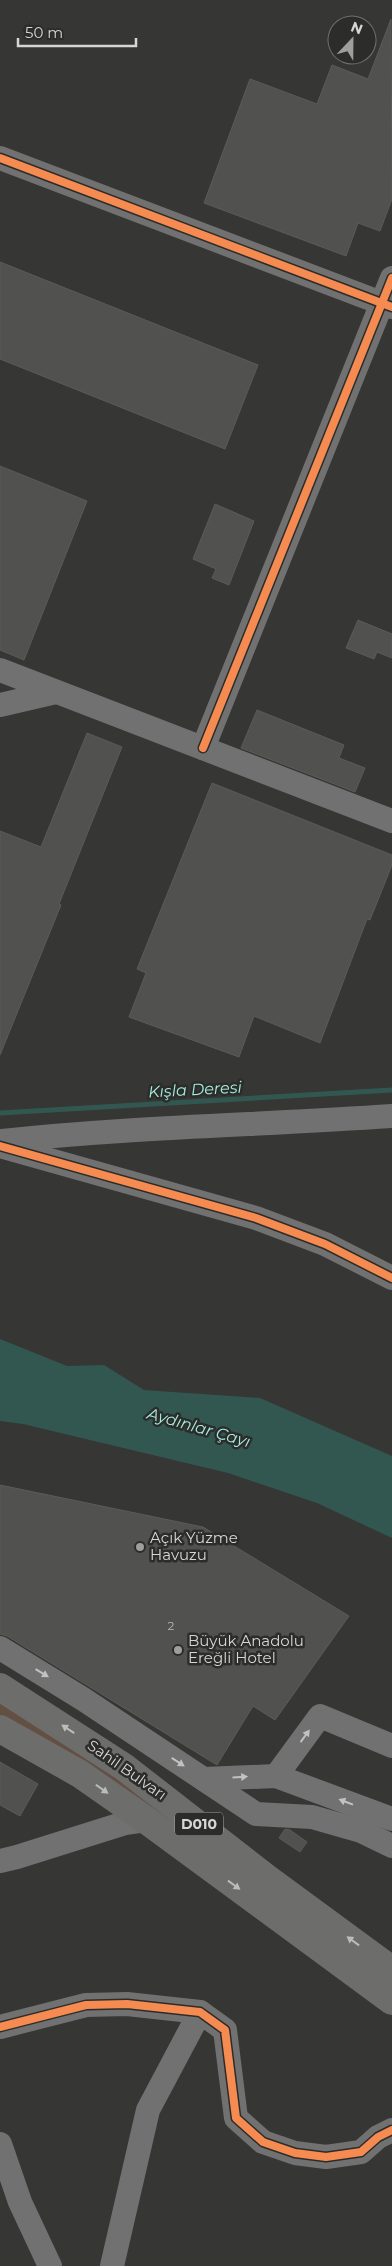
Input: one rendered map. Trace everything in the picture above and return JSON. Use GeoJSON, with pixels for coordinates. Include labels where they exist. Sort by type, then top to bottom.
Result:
{"type":"FeatureCollection","features":[{"type":"Feature","properties":{"kind":"highway","name":"Sahil Bulvarı"},"geometry":{"type":"LineString","coordinates":[[0,1687],[124,1767],[268,1879],[392,1970]]}},
{"type":"Feature","properties":{"kind":"highway","name":"Sahil Bulvarı"},"geometry":{"type":"LineString","coordinates":[[0,1729],[80,1774],[146,1820],[392,2001]]}},
{"type":"Feature","properties":{"kind":"street"},"geometry":{"type":"LineString","coordinates":[[0,158],[387,305]]}},
{"type":"Feature","properties":{"kind":"street"},"geometry":{"type":"LineString","coordinates":[[203,748],[387,305],[392,278]]}},
{"type":"Feature","properties":{"kind":"street"},"geometry":{"type":"LineString","coordinates":[[0,670],[392,821]]}},
{"type":"Feature","properties":{"kind":"street"},"geometry":{"type":"LineString","coordinates":[[0,705],[56,692]]}},
{"type":"Feature","properties":{"kind":"street"},"geometry":{"type":"LineString","coordinates":[[0,1141],[93,1131],[392,1116]]}},
{"type":"Feature","properties":{"kind":"street"},"geometry":{"type":"LineString","coordinates":[[0,1146],[256,1218],[325,1244],[392,1278]]}},
{"type":"Feature","properties":{"kind":"street"},"geometry":{"type":"LineString","coordinates":[[0,1648],[83,1699],[256,1814],[312,1817],[361,1831],[392,1846]]}},
{"type":"Feature","properties":{"kind":"street"},"geometry":{"type":"LineString","coordinates":[[276,1776],[320,1716],[392,1746]]}},
{"type":"Feature","properties":{"kind":"street"},"geometry":{"type":"LineString","coordinates":[[204,1779],[276,1776],[392,1819]]}},
{"type":"Feature","properties":{"kind":"street"},"geometry":{"type":"LineString","coordinates":[[0,1860],[17,1857],[125,1823],[146,1820]]}},
{"type":"Feature","properties":{"kind":"street"},"geometry":{"type":"LineString","coordinates":[[0,2027],[86,2005],[127,2004],[200,2012],[225,2030],[236,2118],[263,2142],[295,2153],[326,2158],[360,2152],[378,2137],[392,2130]]}},
{"type":"Feature","properties":{"kind":"street"},"geometry":{"type":"LineString","coordinates":[[112,2266],[148,2110],[200,2012]]}},
{"type":"Feature","properties":{"kind":"street"},"geometry":{"type":"LineString","coordinates":[[0,2144],[20,2202],[50,2266]]}},
{"type":"Feature","properties":{"kind":"shaded area"},"geometry":{"type":"Polygon","coordinates":[[[0,1701],[89,1757],[186,1827],[232,1868],[0,1720],[0,1701]]]}},
{"type":"Feature","properties":{"kind":"water","name":"Aydınlar Çayı"},"geometry":{"type":"Polygon","coordinates":[[[0,1339],[67,1366],[104,1365],[144,1390],[260,1398],[392,1456],[392,1538],[317,1503],[228,1473],[23,1424],[0,1421],[0,1339]]]}},
{"type":"Feature","properties":{"kind":"building"},"geometry":{"type":"Polygon","coordinates":[[[391,19],[392,199],[380,231],[358,223],[346,256],[204,203],[250,79],[317,104],[332,65],[368,79],[373,65],[377,65],[377,56],[391,19]]]}},
{"type":"Feature","properties":{"kind":"building"},"geometry":{"type":"Polygon","coordinates":[[[0,262],[258,365],[225,449],[0,359],[0,262]]]}},
{"type":"Feature","properties":{"kind":"building"},"geometry":{"type":"Polygon","coordinates":[[[0,466],[87,501],[24,660],[0,650],[0,466]]]}},
{"type":"Feature","properties":{"kind":"building"},"geometry":{"type":"Polygon","coordinates":[[[215,504],[254,521],[229,585],[212,578],[216,569],[193,559],[215,504]]]}},
{"type":"Feature","properties":{"kind":"building"},"geometry":{"type":"Polygon","coordinates":[[[358,620],[392,634],[392,658],[377,652],[374,659],[346,648],[358,620]]]}},
{"type":"Feature","properties":{"kind":"building"},"geometry":{"type":"Polygon","coordinates":[[[257,710],[344,745],[339,758],[365,768],[355,792],[241,748],[257,710]]]}},
{"type":"Feature","properties":{"kind":"building"},"geometry":{"type":"Polygon","coordinates":[[[87,733],[122,747],[0,1055],[0,831],[41,847],[87,733]]]}},
{"type":"Feature","properties":{"kind":"building"},"geometry":{"type":"Polygon","coordinates":[[[212,783],[392,855],[392,865],[370,920],[367,919],[320,1043],[254,1016],[239,1057],[129,1017],[146,973],[137,969],[212,783]]]}},
{"type":"Feature","properties":{"kind":"building","name":"Büyük Anadolu Ereğli Hotel"},"geometry":{"type":"Polygon","coordinates":[[[0,1485],[203,1527],[349,1616],[275,1720],[253,1706],[217,1765],[7,1636],[0,1634],[0,1485]]]}},
{"type":"Feature","properties":{"kind":"building"},"geometry":{"type":"Polygon","coordinates":[[[0,1762],[38,1784],[20,1816],[0,1805],[0,1762]]]}},
{"type":"Feature","properties":{"kind":"building"},"geometry":{"type":"Polygon","coordinates":[[[285,1829],[290,1830],[307,1842],[300,1852],[279,1838],[285,1829]]]}},
{"type":"Feature","properties":{"kind":"waterway","name":"Kışla Deresi"},"geometry":{"type":"LineString","coordinates":[[0,1113],[392,1090]]}},
{"type":"Feature","properties":{"kind":"cycle path"},"geometry":{"type":"LineString","coordinates":[[0,158],[392,307]]}},
{"type":"Feature","properties":{"kind":"cycle path"},"geometry":{"type":"LineString","coordinates":[[203,748],[392,278]]}},
{"type":"Feature","properties":{"kind":"cycle path"},"geometry":{"type":"LineString","coordinates":[[0,1146],[256,1218],[325,1244],[392,1278]]}},
{"type":"Feature","properties":{"kind":"cycle path"},"geometry":{"type":"LineString","coordinates":[[0,2027],[86,2005],[127,2004],[200,2012],[225,2030],[236,2118],[263,2142],[295,2153],[326,2157],[361,2152],[378,2137],[392,2130]]}},
{"type":"Feature","properties":{"kind":"place","name":"Açık Yüzme Havuzu"},"geometry":{"type":"Point","coordinates":[140,1547]}},
{"type":"Feature","properties":{"kind":"place","name":"Büyük Anadolu Ereğli Hotel"},"geometry":{"type":"Point","coordinates":[178,1650]}}]}
